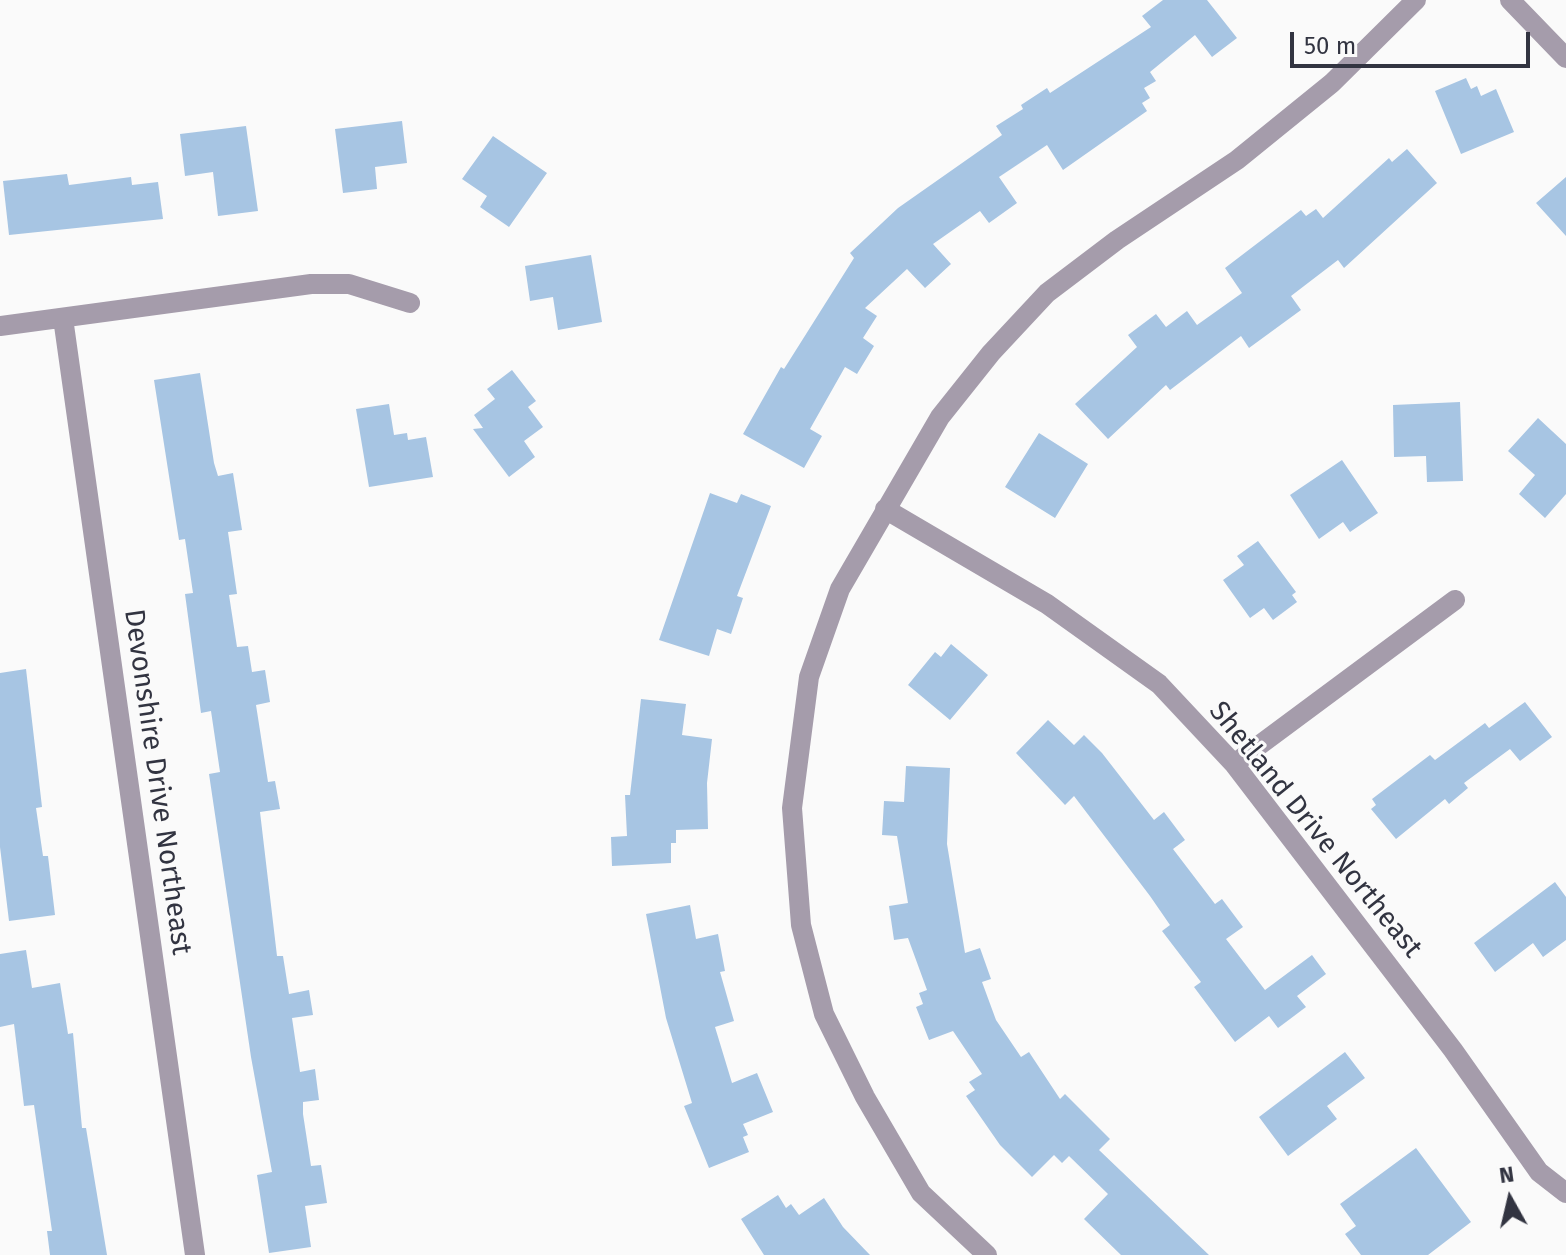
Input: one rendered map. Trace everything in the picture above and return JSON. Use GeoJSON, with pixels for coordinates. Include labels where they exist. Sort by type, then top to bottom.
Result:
{"type":"FeatureCollection","features":[{"type":"Feature","properties":{"kind":"street"},"geometry":{"type":"LineString","coordinates":[[987,1255],[921,1193],[865,1097],[824,1014],[801,925],[792,808],[809,677],[840,589],[940,417],[991,353],[1047,293],[1117,240],[1237,160],[1332,83],[1416,0]]}},
{"type":"Feature","properties":{"kind":"street"},"geometry":{"type":"LineString","coordinates":[[1510,0],[1566,58]]}},
{"type":"Feature","properties":{"kind":"street"},"geometry":{"type":"LineString","coordinates":[[0,326],[311,284],[349,284],[410,303]]}},
{"type":"Feature","properties":{"kind":"street","name":"Devonshire Drive Northeast"},"geometry":{"type":"LineString","coordinates":[[63,318],[195,1255]]}},
{"type":"Feature","properties":{"kind":"street","name":"Shetland Drive Northeast"},"geometry":{"type":"LineString","coordinates":[[885,509],[1095,635],[1159,684],[1234,764],[1453,1050],[1539,1172],[1566,1193]]}},
{"type":"Feature","properties":{"kind":"street"},"geometry":{"type":"LineString","coordinates":[[1234,764],[1455,600]]}},
{"type":"Feature","properties":{"kind":"building"},"geometry":{"type":"Polygon","coordinates":[[[1163,0],[1207,0],[1237,38],[1212,57],[1195,35],[1150,72],[1156,81],[1144,88],[1150,98],[1142,103],[1147,111],[1063,170],[1047,145],[999,177],[1017,203],[989,223],[980,211],[933,244],[951,264],[925,288],[907,269],[865,308],[877,316],[863,338],[874,346],[857,374],[845,367],[810,429],[822,436],[804,468],[743,434],[781,367],[784,369],[854,258],[850,253],[898,208],[1002,135],[996,126],[1023,109],[1021,105],[1047,88],[1050,93],[1151,27],[1142,16],[1163,0]]]}},
{"type":"Feature","properties":{"kind":"building"},"geometry":{"type":"Polygon","coordinates":[[[1466,78],[1471,89],[1477,86],[1481,96],[1496,89],[1514,132],[1461,154],[1435,91],[1466,78]]]}},
{"type":"Feature","properties":{"kind":"building"},"geometry":{"type":"Polygon","coordinates":[[[402,121],[407,163],[375,167],[377,189],[343,193],[335,129],[402,121]]]}},
{"type":"Feature","properties":{"kind":"building"},"geometry":{"type":"Polygon","coordinates":[[[246,126],[258,211],[218,216],[213,172],[185,176],[180,134],[246,126]]]}},
{"type":"Feature","properties":{"kind":"building"},"geometry":{"type":"Polygon","coordinates":[[[493,136],[547,173],[509,227],[480,207],[487,196],[462,179],[493,136]]]}},
{"type":"Feature","properties":{"kind":"building"},"geometry":{"type":"Polygon","coordinates":[[[1407,149],[1437,183],[1344,268],[1338,260],[1291,296],[1301,310],[1249,348],[1241,336],[1170,390],[1166,385],[1108,439],[1075,404],[1137,347],[1128,335],[1156,314],[1166,327],[1187,311],[1197,325],[1242,293],[1225,268],[1301,210],[1306,216],[1316,209],[1323,218],[1389,158],[1392,162],[1407,149]]]}},
{"type":"Feature","properties":{"kind":"building"},"geometry":{"type":"Polygon","coordinates":[[[67,174],[69,185],[131,177],[132,185],[158,182],[163,219],[9,235],[3,181],[67,174]]]}},
{"type":"Feature","properties":{"kind":"building"},"geometry":{"type":"Polygon","coordinates":[[[1566,177],[1566,236],[1536,203],[1566,177]]]}},
{"type":"Feature","properties":{"kind":"building"},"geometry":{"type":"Polygon","coordinates":[[[591,255],[602,322],[558,330],[553,297],[530,301],[525,266],[591,255]]]}},
{"type":"Feature","properties":{"kind":"building"},"geometry":{"type":"Polygon","coordinates":[[[512,370],[536,401],[528,407],[543,427],[524,441],[535,457],[509,477],[473,429],[483,428],[474,415],[495,399],[487,389],[512,370]]]}},
{"type":"Feature","properties":{"kind":"building"},"geometry":{"type":"Polygon","coordinates":[[[200,373],[214,463],[218,476],[233,473],[242,530],[228,532],[237,594],[229,595],[237,647],[248,646],[252,672],[265,670],[270,702],[256,705],[268,782],[275,781],[280,809],[260,812],[277,956],[283,956],[289,994],[309,990],[313,1015],[292,1018],[300,1072],[315,1069],[319,1100],[303,1102],[303,1114],[311,1166],[321,1165],[327,1203],[305,1206],[311,1247],[269,1253],[257,1175],[272,1172],[251,1057],[209,774],[220,772],[211,711],[201,713],[185,594],[193,593],[185,539],[179,540],[154,380],[200,373]]]}},
{"type":"Feature","properties":{"kind":"building"},"geometry":{"type":"Polygon","coordinates":[[[1460,402],[1463,481],[1427,482],[1426,456],[1394,457],[1393,405],[1460,402]]]}},
{"type":"Feature","properties":{"kind":"building"},"geometry":{"type":"Polygon","coordinates":[[[389,404],[394,435],[407,433],[408,440],[426,437],[433,477],[369,487],[356,409],[389,404]]]}},
{"type":"Feature","properties":{"kind":"building"},"geometry":{"type":"Polygon","coordinates":[[[1538,418],[1566,444],[1566,494],[1545,518],[1519,494],[1535,475],[1508,451],[1538,418]]]}},
{"type":"Feature","properties":{"kind":"building"},"geometry":{"type":"Polygon","coordinates":[[[1039,433],[1088,464],[1055,518],[1005,487],[1039,433]]]}},
{"type":"Feature","properties":{"kind":"building"},"geometry":{"type":"Polygon","coordinates":[[[1342,460],[1378,513],[1350,532],[1343,522],[1319,539],[1290,495],[1342,460]]]}},
{"type":"Feature","properties":{"kind":"building"},"geometry":{"type":"Polygon","coordinates":[[[710,493],[737,503],[741,494],[771,506],[737,596],[743,598],[731,634],[717,629],[709,656],[659,640],[710,493]]]}},
{"type":"Feature","properties":{"kind":"building"},"geometry":{"type":"Polygon","coordinates":[[[1258,541],[1296,592],[1292,595],[1297,602],[1273,620],[1264,608],[1250,618],[1223,580],[1244,565],[1237,556],[1258,541]]]}},
{"type":"Feature","properties":{"kind":"building"},"geometry":{"type":"Polygon","coordinates":[[[951,644],[988,675],[950,720],[908,685],[935,652],[941,657],[951,644]]]}},
{"type":"Feature","properties":{"kind":"building"},"geometry":{"type":"Polygon","coordinates":[[[26,669],[42,807],[36,808],[43,856],[48,856],[55,915],[9,921],[0,847],[0,673],[26,669]]]}},
{"type":"Feature","properties":{"kind":"building"},"geometry":{"type":"Polygon","coordinates":[[[641,699],[686,704],[682,735],[712,739],[707,783],[708,829],[676,830],[676,843],[671,843],[671,863],[612,866],[611,837],[627,836],[625,795],[630,795],[641,699]]]}},
{"type":"Feature","properties":{"kind":"building"},"geometry":{"type":"Polygon","coordinates":[[[1525,702],[1552,737],[1520,761],[1510,749],[1464,783],[1468,788],[1449,804],[1445,799],[1396,839],[1371,809],[1376,805],[1372,799],[1430,755],[1435,760],[1485,723],[1489,728],[1525,702]]]}},
{"type":"Feature","properties":{"kind":"building"},"geometry":{"type":"Polygon","coordinates":[[[1048,720],[1074,745],[1084,735],[1102,753],[1154,820],[1164,812],[1185,840],[1173,849],[1215,904],[1222,899],[1243,927],[1226,939],[1265,990],[1312,955],[1326,974],[1297,996],[1306,1007],[1278,1028],[1269,1016],[1235,1042],[1194,987],[1201,982],[1162,931],[1170,925],[1150,896],[1074,796],[1065,805],[1016,753],[1048,720]]]}},
{"type":"Feature","properties":{"kind":"building"},"geometry":{"type":"Polygon","coordinates":[[[906,766],[950,768],[947,844],[965,953],[980,948],[991,979],[982,982],[996,1020],[1021,1057],[1029,1052],[1060,1099],[1065,1094],[1110,1139],[1099,1150],[1209,1255],[1121,1255],[1084,1219],[1108,1194],[1069,1156],[1062,1163],[1054,1155],[1032,1177],[1000,1145],[966,1096],[975,1090],[969,1082],[982,1074],[953,1031],[929,1040],[916,1007],[923,1004],[919,993],[927,990],[908,938],[894,940],[889,906],[908,903],[897,836],[882,835],[884,801],[904,802],[906,766]]]}},
{"type":"Feature","properties":{"kind":"building"},"geometry":{"type":"Polygon","coordinates":[[[1555,882],[1566,897],[1566,940],[1543,957],[1533,943],[1495,972],[1474,943],[1555,882]]]}},
{"type":"Feature","properties":{"kind":"building"},"geometry":{"type":"Polygon","coordinates":[[[690,905],[696,939],[718,934],[725,971],[720,972],[734,1021],[715,1027],[732,1083],[757,1073],[773,1112],[743,1124],[748,1135],[743,1137],[749,1152],[709,1168],[684,1106],[692,1103],[666,1018],[646,914],[690,905]]]}},
{"type":"Feature","properties":{"kind":"building"},"geometry":{"type":"Polygon","coordinates":[[[26,950],[32,988],[60,983],[68,1034],[73,1033],[82,1128],[86,1128],[107,1255],[50,1255],[47,1231],[52,1231],[34,1105],[24,1106],[14,1024],[0,1027],[0,954],[26,950]]]}},
{"type":"Feature","properties":{"kind":"building"},"geometry":{"type":"Polygon","coordinates":[[[1345,1052],[1365,1078],[1327,1106],[1337,1119],[1288,1156],[1259,1117],[1345,1052]]]}},
{"type":"Feature","properties":{"kind":"building"},"geometry":{"type":"Polygon","coordinates":[[[1416,1148],[1471,1222],[1428,1255],[1361,1255],[1345,1234],[1356,1226],[1340,1204],[1416,1148]]]}},
{"type":"Feature","properties":{"kind":"building"},"geometry":{"type":"Polygon","coordinates":[[[778,1195],[786,1208],[791,1204],[799,1215],[824,1198],[843,1227],[870,1255],[764,1255],[741,1219],[778,1195]]]}}]}
